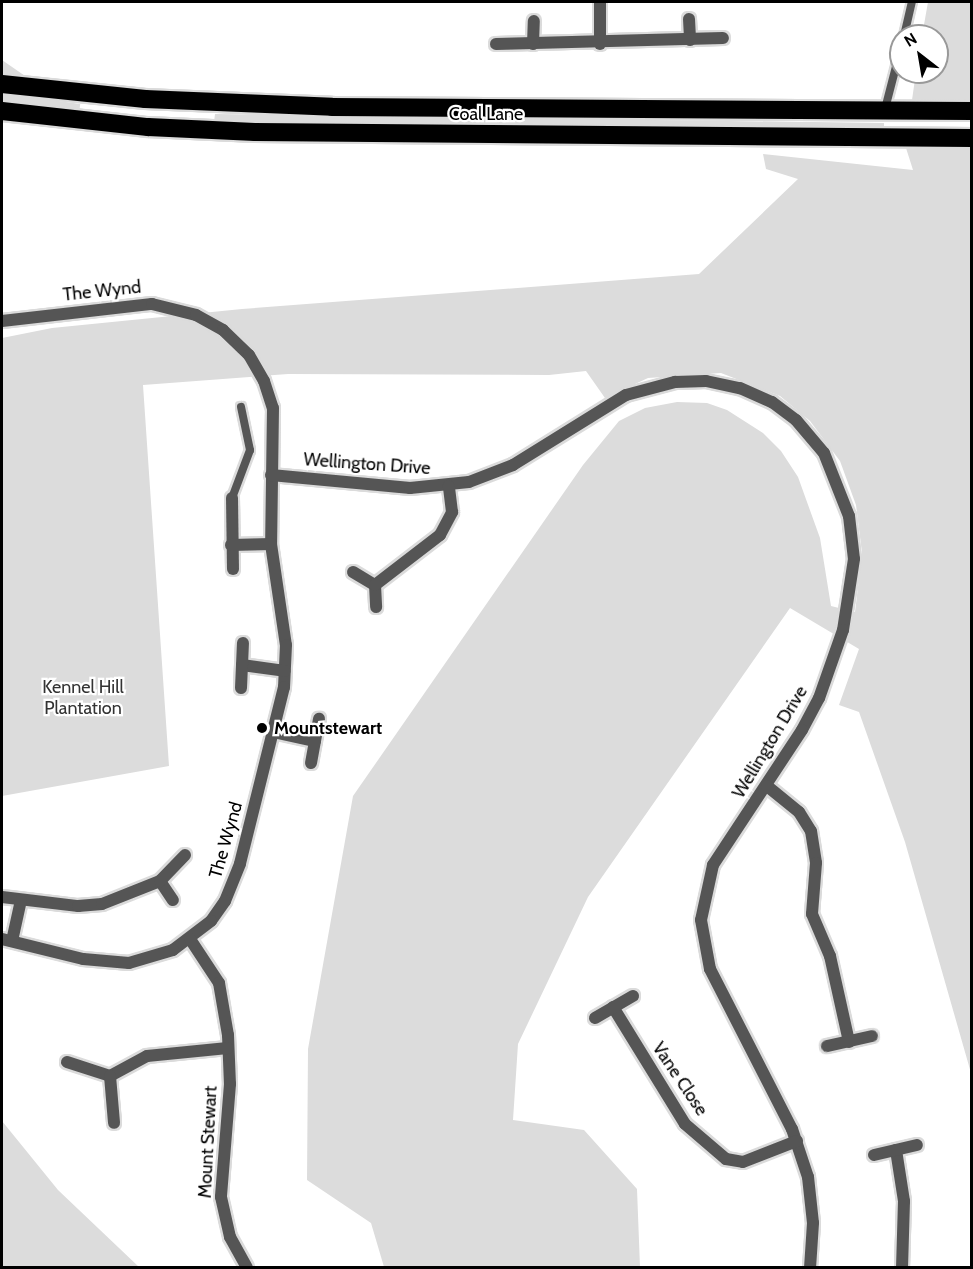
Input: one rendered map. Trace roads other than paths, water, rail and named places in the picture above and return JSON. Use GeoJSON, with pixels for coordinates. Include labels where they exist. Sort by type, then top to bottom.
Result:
{"type":"FeatureCollection","features":[{"type":"Feature","properties":{"kind":"highway","name":"Coal Lane"},"geometry":{"type":"LineString","coordinates":[[2,84],[145,99],[320,107],[972,111]]}},
{"type":"Feature","properties":{"kind":"highway","name":"Coal Lane"},"geometry":{"type":"LineString","coordinates":[[2,111],[148,127],[255,132],[972,138]]}},
{"type":"Feature","properties":{"kind":"street"},"geometry":{"type":"LineString","coordinates":[[600,2],[600,44]]}},
{"type":"Feature","properties":{"kind":"street"},"geometry":{"type":"LineString","coordinates":[[689,19],[690,40]]}},
{"type":"Feature","properties":{"kind":"street"},"geometry":{"type":"LineString","coordinates":[[533,44],[534,21]]}},
{"type":"Feature","properties":{"kind":"street"},"geometry":{"type":"LineString","coordinates":[[496,44],[600,44],[723,38]]}},
{"type":"Feature","properties":{"kind":"street","name":"The Wynd"},"geometry":{"type":"LineString","coordinates":[[2,321],[152,304],[196,315],[223,330],[242,349],[264,381],[273,408],[271,544],[284,620],[285,671],[273,732],[234,882],[211,921],[190,939],[154,958],[105,963],[7,940],[21,900]]}},
{"type":"Feature","properties":{"kind":"street","name":"Wellington Drive"},"geometry":{"type":"LineString","coordinates":[[271,475],[410,488],[449,486],[513,465],[626,395],[675,382],[706,381],[740,388],[772,402],[796,420],[824,453],[849,516],[854,559],[852,592],[819,698],[767,786],[721,850],[707,881],[701,920],[703,942],[710,969],[796,1142],[808,1177],[813,1223],[810,1268]]}},
{"type":"Feature","properties":{"kind":"street"},"geometry":{"type":"LineString","coordinates":[[375,585],[440,535],[452,512],[449,486]]}},
{"type":"Feature","properties":{"kind":"street"},"geometry":{"type":"LineString","coordinates":[[232,498],[233,569]]}},
{"type":"Feature","properties":{"kind":"street"},"geometry":{"type":"LineString","coordinates":[[231,545],[271,544]]}},
{"type":"Feature","properties":{"kind":"street"},"geometry":{"type":"LineString","coordinates":[[353,572],[375,585]]}},
{"type":"Feature","properties":{"kind":"street"},"geometry":{"type":"LineString","coordinates":[[375,585],[376,607]]}},
{"type":"Feature","properties":{"kind":"street"},"geometry":{"type":"LineString","coordinates":[[241,688],[243,643]]}},
{"type":"Feature","properties":{"kind":"street"},"geometry":{"type":"LineString","coordinates":[[242,665],[285,671]]}},
{"type":"Feature","properties":{"kind":"street"},"geometry":{"type":"LineString","coordinates":[[311,763],[319,719]]}},
{"type":"Feature","properties":{"kind":"street"},"geometry":{"type":"LineString","coordinates":[[273,732],[315,741]]}},
{"type":"Feature","properties":{"kind":"street"},"geometry":{"type":"LineString","coordinates":[[767,786],[799,812],[812,831],[816,863],[812,914],[830,956],[849,1042]]}},
{"type":"Feature","properties":{"kind":"street","name":"The Wynd"},"geometry":{"type":"LineString","coordinates":[[2,897],[102,904],[160,881],[185,855]]}},
{"type":"Feature","properties":{"kind":"street"},"geometry":{"type":"LineString","coordinates":[[160,881],[173,900]]}},
{"type":"Feature","properties":{"kind":"street","name":"Mount Stewart"},"geometry":{"type":"LineString","coordinates":[[190,939],[219,983],[228,1048],[229,1119],[221,1197],[230,1237],[247,1268]]}},
{"type":"Feature","properties":{"kind":"street"},"geometry":{"type":"LineString","coordinates":[[595,1018],[633,996]]}},
{"type":"Feature","properties":{"kind":"street","name":"Vane Close"},"geometry":{"type":"LineString","coordinates":[[613,1007],[685,1124],[726,1159],[743,1162],[796,1142]]}},
{"type":"Feature","properties":{"kind":"street"},"geometry":{"type":"LineString","coordinates":[[827,1046],[872,1036]]}},
{"type":"Feature","properties":{"kind":"street"},"geometry":{"type":"LineString","coordinates":[[67,1062],[110,1076],[147,1056],[228,1048]]}},
{"type":"Feature","properties":{"kind":"street"},"geometry":{"type":"LineString","coordinates":[[110,1076],[114,1123]]}},
{"type":"Feature","properties":{"kind":"street"},"geometry":{"type":"LineString","coordinates":[[874,1155],[917,1145]]}},
{"type":"Feature","properties":{"kind":"street"},"geometry":{"type":"LineString","coordinates":[[896,1150],[904,1201],[902,1268]]}},
{"type":"Feature","properties":{"kind":"lane"},"geometry":{"type":"LineString","coordinates":[[907,24],[912,2]]}},
{"type":"Feature","properties":{"kind":"lane"},"geometry":{"type":"LineString","coordinates":[[885,111],[892,84]]}},
{"type":"Feature","properties":{"kind":"lane"},"geometry":{"type":"LineString","coordinates":[[232,498],[250,450],[242,407]]}},
{"type":"Feature","properties":{"kind":"place","name":"Mountstewart"},"geometry":{"type":"Point","coordinates":[262,728]}},
{"type":"Feature","properties":{"kind":"park label","name":"Kennel Hill Plantation"},"geometry":{"type":"Point","coordinates":[83,698]}}]}
